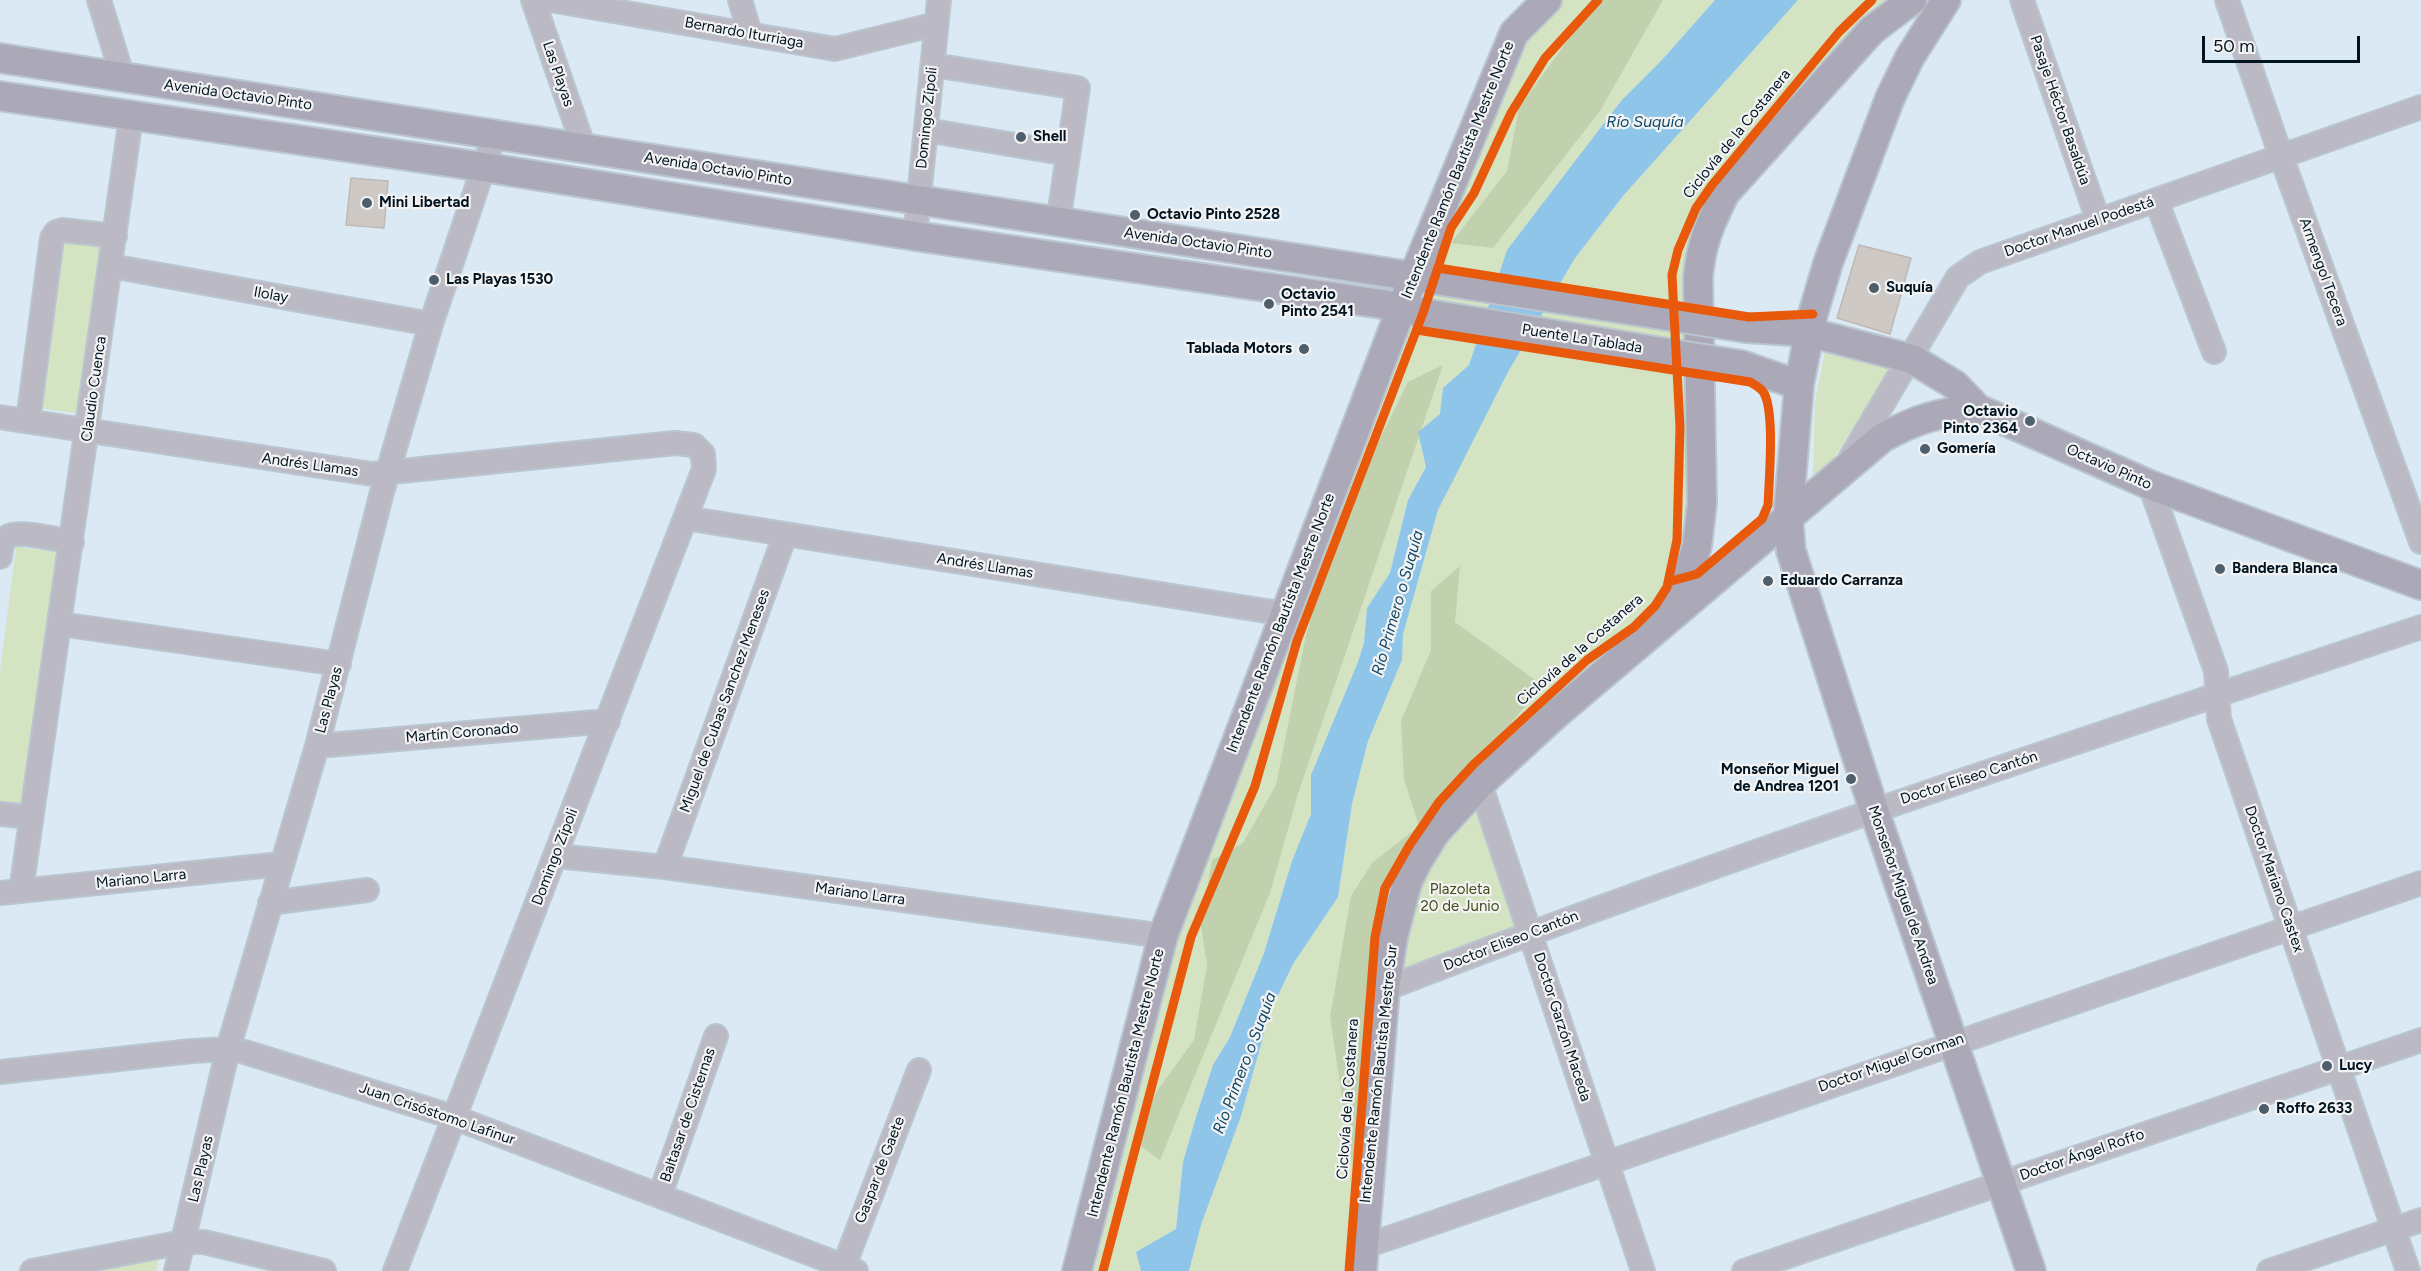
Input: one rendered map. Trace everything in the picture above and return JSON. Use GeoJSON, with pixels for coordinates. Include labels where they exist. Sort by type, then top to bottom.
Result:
{"type":"FeatureCollection","features":[{"type":"Feature","properties":{"kind":"main road","name":"Intendente Ramón Bautista Mestre Norte"},"geometry":{"type":"LineString","coordinates":[[1077,1271],[1163,936],[1285,614],[1413,310],[1514,33],[1547,0]]}},
{"type":"Feature","properties":{"kind":"main road","name":"Intendente Ramón Bautista Mestre Sur"},"geometry":{"type":"LineString","coordinates":[[1662,626],[1686,578],[1697,546],[1702,502],[1698,277],[1701,249],[1710,224],[1725,193],[1864,38],[1912,0]]}},
{"type":"Feature","properties":{"kind":"main road"},"geometry":{"type":"LineString","coordinates":[[1788,517],[1799,385],[1808,332],[1828,263],[1890,98],[1910,57],[1946,0]]}},
{"type":"Feature","properties":{"kind":"main road","name":"Avenida Octavio Pinto"},"geometry":{"type":"LineString","coordinates":[[0,58],[495,133],[1058,223],[1425,277]]}},
{"type":"Feature","properties":{"kind":"main road"},"geometry":{"type":"LineString","coordinates":[[0,96],[483,167],[915,236],[1413,310]]}},
{"type":"Feature","properties":{"kind":"main road"},"geometry":{"type":"LineString","coordinates":[[1425,277],[1746,328],[1808,332]]}},
{"type":"Feature","properties":{"kind":"main road","name":"Puente La Tablada"},"geometry":{"type":"LineString","coordinates":[[1413,310],[1741,365],[1799,385]]}},
{"type":"Feature","properties":{"kind":"main road","name":"Octavio Pinto"},"geometry":{"type":"LineString","coordinates":[[1808,332],[1912,359],[1954,386],[1978,409],[2150,485],[2421,585]]}},
{"type":"Feature","properties":{"kind":"main road","name":"Intendente Ramón Bautista Mestre Sur"},"geometry":{"type":"LineString","coordinates":[[1362,1259],[1385,989],[1393,936],[1407,883],[1435,833],[1480,784],[1555,715],[1882,438],[1914,420],[1945,412],[1978,409]]}},
{"type":"Feature","properties":{"kind":"main road","name":"Monseñor Miguel de Andrea"},"geometry":{"type":"LineString","coordinates":[[1788,517],[1791,551],[1874,810],[2031,1271]]}},
{"type":"Feature","properties":{"kind":"street"},"geometry":{"type":"LineString","coordinates":[[99,0],[123,78]]}},
{"type":"Feature","properties":{"kind":"street","name":"Las Playas"},"geometry":{"type":"LineString","coordinates":[[532,0],[584,148]]}},
{"type":"Feature","properties":{"kind":"street","name":"Bernardo Iturriaga"},"geometry":{"type":"LineString","coordinates":[[550,0],[836,49],[936,24]]}},
{"type":"Feature","properties":{"kind":"street"},"geometry":{"type":"LineString","coordinates":[[740,0],[750,33]]}},
{"type":"Feature","properties":{"kind":"street","name":"Domingo Zípoli"},"geometry":{"type":"LineString","coordinates":[[915,236],[939,0]]}},
{"type":"Feature","properties":{"kind":"street"},"geometry":{"type":"LineString","coordinates":[[1514,33],[1527,0]]}},
{"type":"Feature","properties":{"kind":"street","name":"Pasaje Héctor Basaldúa"},"geometry":{"type":"LineString","coordinates":[[2022,0],[2098,220]]}},
{"type":"Feature","properties":{"kind":"street","name":"Armengol Tecera"},"geometry":{"type":"LineString","coordinates":[[2228,0],[2281,156],[2421,542]]}},
{"type":"Feature","properties":{"kind":"street"},"geometry":{"type":"LineString","coordinates":[[933,65],[1078,88],[1058,223]]}},
{"type":"Feature","properties":{"kind":"street","name":"Doctor Manuel Podestá"},"geometry":{"type":"LineString","coordinates":[[1840,475],[1912,359],[1958,278],[1980,262],[2421,107]]}},
{"type":"Feature","properties":{"kind":"street","name":"Claudio Cuenca"},"geometry":{"type":"LineString","coordinates":[[10,892],[30,817],[72,542],[131,117]]}},
{"type":"Feature","properties":{"kind":"street"},"geometry":{"type":"LineString","coordinates":[[926,129],[1068,154]]}},
{"type":"Feature","properties":{"kind":"street","name":"Las Playas"},"geometry":{"type":"LineString","coordinates":[[176,1271],[228,1049],[317,746],[388,472],[431,324],[495,133]]}},
{"type":"Feature","properties":{"kind":"street"},"geometry":{"type":"LineString","coordinates":[[2156,200],[2214,352]]}},
{"type":"Feature","properties":{"kind":"street"},"geometry":{"type":"LineString","coordinates":[[28,421],[52,238],[56,232],[63,230],[115,236]]}},
{"type":"Feature","properties":{"kind":"street","name":"Ilolay"},"geometry":{"type":"LineString","coordinates":[[111,266],[431,324]]}},
{"type":"Feature","properties":{"kind":"street","name":"Andrés Llamas"},"geometry":{"type":"LineString","coordinates":[[0,417],[358,473],[388,472],[675,443],[694,445]]}},
{"type":"Feature","properties":{"kind":"street","name":"Domingo Zípoli"},"geometry":{"type":"LineString","coordinates":[[396,1271],[453,1117],[704,469],[703,454],[694,445]]}},
{"type":"Feature","properties":{"kind":"street","name":"Doctor Mariano Castex"},"geometry":{"type":"LineString","coordinates":[[2150,485],[2216,671],[2219,719],[2408,1271]]}},
{"type":"Feature","properties":{"kind":"street","name":"Andrés Llamas"},"geometry":{"type":"LineString","coordinates":[[685,518],[1285,614]]}},
{"type":"Feature","properties":{"kind":"street"},"geometry":{"type":"LineString","coordinates":[[0,557],[2,544],[8,536],[18,534],[72,542]]}},
{"type":"Feature","properties":{"kind":"street","name":"Miguel de Cubas Sanchez Meneses"},"geometry":{"type":"LineString","coordinates":[[665,867],[785,535]]}},
{"type":"Feature","properties":{"kind":"street"},"geometry":{"type":"LineString","coordinates":[[60,624],[339,664]]}},
{"type":"Feature","properties":{"kind":"street","name":"Doctor Eliseo Cantón"},"geometry":{"type":"LineString","coordinates":[[1385,989],[1531,932],[1874,810],[2421,627]]}},
{"type":"Feature","properties":{"kind":"street","name":"Martín Coronado"},"geometry":{"type":"LineString","coordinates":[[317,746],[608,721]]}},
{"type":"Feature","properties":{"kind":"street","name":"Doctor Garzón Maceda"},"geometry":{"type":"LineString","coordinates":[[1480,784],[1643,1271]]}},
{"type":"Feature","properties":{"kind":"street"},"geometry":{"type":"LineString","coordinates":[[0,814],[30,817]]}},
{"type":"Feature","properties":{"kind":"street","name":"Mariano Larra"},"geometry":{"type":"LineString","coordinates":[[556,856],[665,867],[1163,936]]}},
{"type":"Feature","properties":{"kind":"street","name":"Mariano Larra"},"geometry":{"type":"LineString","coordinates":[[10,892],[281,864]]}},
{"type":"Feature","properties":{"kind":"street","name":"Doctor Miguel Gorman"},"geometry":{"type":"LineString","coordinates":[[1362,1259],[1606,1162],[2421,883]]}},
{"type":"Feature","properties":{"kind":"street"},"geometry":{"type":"LineString","coordinates":[[270,903],[367,890]]}},
{"type":"Feature","properties":{"kind":"street","name":"Baltasar de Cisternas"},"geometry":{"type":"LineString","coordinates":[[660,1195],[716,1036]]}},
{"type":"Feature","properties":{"kind":"street","name":"Doctor Ángel Roffo"},"geometry":{"type":"LineString","coordinates":[[1744,1271],[2421,1040]]}},
{"type":"Feature","properties":{"kind":"street","name":"Juan Crisóstomo Lafinur"},"geometry":{"type":"LineString","coordinates":[[0,1071],[228,1049],[261,1056],[453,1117],[847,1269]]}},
{"type":"Feature","properties":{"kind":"street","name":"Gaspar de Gaete"},"geometry":{"type":"LineString","coordinates":[[847,1269],[919,1070]]}},
{"type":"Feature","properties":{"kind":"street"},"geometry":{"type":"LineString","coordinates":[[2269,1271],[2421,1220]]}},
{"type":"Feature","properties":{"kind":"street"},"geometry":{"type":"LineString","coordinates":[[32,1271],[183,1242],[216,1244],[324,1271]]}},
{"type":"Feature","properties":{"kind":"green space"},"geometry":{"type":"Polygon","coordinates":[[[1547,0],[1715,0],[1661,61],[1621,101],[1507,250],[1469,365],[1443,388],[1440,414],[1418,432],[1426,466],[1408,500],[1390,573],[1367,608],[1364,643],[1358,662],[1311,775],[1311,814],[1292,861],[1264,953],[1230,1037],[1213,1065],[1183,1162],[1176,1229],[1136,1252],[1141,1271],[1077,1271],[1163,936],[1514,33],[1547,0]]]}},
{"type":"Feature","properties":{"kind":"green space"},"geometry":{"type":"Polygon","coordinates":[[[1603,0],[1663,0],[1600,111],[1493,248],[1451,243],[1507,171],[1519,108],[1581,22],[1603,0]]]}},
{"type":"Feature","properties":{"kind":"green space"},"geometry":{"type":"Polygon","coordinates":[[[1798,0],[1912,0],[1710,224],[1702,503],[1662,626],[1417,862],[1362,1271],[1189,1271],[1201,1225],[1241,1116],[1270,1012],[1293,964],[1338,897],[1352,804],[1368,741],[1402,660],[1403,634],[1438,509],[1508,372],[1575,258],[1623,196],[1798,0]]]}},
{"type":"Feature","properties":{"kind":"green space"},"geometry":{"type":"Polygon","coordinates":[[[61,242],[106,247],[83,414],[38,408],[61,242]]]}},
{"type":"Feature","properties":{"kind":"green space"},"geometry":{"type":"Polygon","coordinates":[[[1826,346],[1894,366],[1830,464],[1813,478],[1815,402],[1826,346]]]}},
{"type":"Feature","properties":{"kind":"green space"},"geometry":{"type":"Polygon","coordinates":[[[1443,365],[1297,797],[1270,893],[1160,1160],[1134,1141],[1157,1091],[1194,1040],[1207,965],[1201,926],[1212,860],[1243,843],[1276,785],[1306,635],[1339,521],[1408,382],[1443,365]]]}},
{"type":"Feature","properties":{"kind":"green space"},"geometry":{"type":"Polygon","coordinates":[[[16,547],[60,552],[26,809],[0,805],[0,672],[16,547]]]}},
{"type":"Feature","properties":{"kind":"green space"},"geometry":{"type":"Polygon","coordinates":[[[1460,566],[1455,622],[1542,685],[1426,828],[1391,891],[1352,1164],[1330,1017],[1351,896],[1372,863],[1419,826],[1404,779],[1401,721],[1431,650],[1431,591],[1460,566]]]}},
{"type":"Feature","properties":{"kind":"green space","name":"Plazoleta 20 de Junio"},"geometry":{"type":"Polygon","coordinates":[[[1475,800],[1517,927],[1395,972],[1404,926],[1439,844],[1475,800]]]}},
{"type":"Feature","properties":{"kind":"green space"},"geometry":{"type":"Polygon","coordinates":[[[160,1255],[156,1271],[80,1271],[160,1255]]]}},
{"type":"Feature","properties":{"kind":"water","name":"Río Suquía"},"geometry":{"type":"Polygon","coordinates":[[[1715,0],[1798,0],[1623,196],[1575,258],[1508,372],[1438,510],[1403,634],[1402,660],[1368,741],[1352,804],[1338,897],[1293,964],[1270,1012],[1241,1116],[1201,1225],[1189,1271],[1141,1271],[1136,1252],[1176,1229],[1183,1162],[1213,1065],[1230,1037],[1264,953],[1292,861],[1311,814],[1311,775],[1358,662],[1364,643],[1367,608],[1390,573],[1408,500],[1426,467],[1418,432],[1440,414],[1443,388],[1469,365],[1507,250],[1621,101],[1661,61],[1715,0]]]}},
{"type":"Feature","properties":{"kind":"building","name":"Mini Libertad"},"geometry":{"type":"Polygon","coordinates":[[[351,178],[388,181],[384,228],[346,225],[351,178]]]}},
{"type":"Feature","properties":{"kind":"building","name":"Suquía"},"geometry":{"type":"Polygon","coordinates":[[[1859,245],[1911,258],[1890,334],[1837,318],[1859,245]]]}},
{"type":"Feature","properties":{"kind":"cycle path"},"geometry":{"type":"LineString","coordinates":[[1103,1271],[1191,937],[1255,786],[1297,641],[1423,313],[1451,228],[1474,193],[1511,113],[1545,58],[1598,0]]}},
{"type":"Feature","properties":{"kind":"cycle path","name":"Ciclovía de la Costanera"},"geometry":{"type":"LineString","coordinates":[[1349,1271],[1375,937],[1385,888],[1409,846],[1439,802],[1473,765],[1587,660],[1634,627],[1655,606],[1667,587],[1677,540],[1680,427],[1672,275],[1678,250],[1696,208],[1712,185],[1839,32],[1872,0]]}},
{"type":"Feature","properties":{"kind":"cycle path"},"geometry":{"type":"LineString","coordinates":[[1438,268],[1749,317],[1813,314]]}},
{"type":"Feature","properties":{"kind":"cycle path"},"geometry":{"type":"LineString","coordinates":[[1417,330],[1750,382],[1764,393],[1769,415],[1770,447],[1768,505],[1762,519],[1697,574],[1668,582]]}},
{"type":"Feature","properties":{"kind":"place","name":"Shell"},"geometry":{"type":"Point","coordinates":[1021,137]}},
{"type":"Feature","properties":{"kind":"place","name":"Mini Libertad"},"geometry":{"type":"Point","coordinates":[367,203]}},
{"type":"Feature","properties":{"kind":"place","name":"Octavio Pinto 2528"},"geometry":{"type":"Point","coordinates":[1135,215]}},
{"type":"Feature","properties":{"kind":"place","name":"Las Playas 1530"},"geometry":{"type":"Point","coordinates":[434,280]}},
{"type":"Feature","properties":{"kind":"place","name":"Suquía"},"geometry":{"type":"Point","coordinates":[1874,288]}},
{"type":"Feature","properties":{"kind":"place","name":"Octavio Pinto 2541"},"geometry":{"type":"Point","coordinates":[1269,304]}},
{"type":"Feature","properties":{"kind":"place","name":"Tablada Motors"},"geometry":{"type":"Point","coordinates":[1304,349]}},
{"type":"Feature","properties":{"kind":"place","name":"Octavio Pinto 2364"},"geometry":{"type":"Point","coordinates":[2030,421]}},
{"type":"Feature","properties":{"kind":"place","name":"Gomería"},"geometry":{"type":"Point","coordinates":[1925,449]}},
{"type":"Feature","properties":{"kind":"place","name":"Bandera Blanca"},"geometry":{"type":"Point","coordinates":[2220,569]}},
{"type":"Feature","properties":{"kind":"place","name":"Eduardo Carranza"},"geometry":{"type":"Point","coordinates":[1768,581]}},
{"type":"Feature","properties":{"kind":"place","name":"Monseñor Miguel de Andrea 1201"},"geometry":{"type":"Point","coordinates":[1851,779]}},
{"type":"Feature","properties":{"kind":"place","name":"Lucy"},"geometry":{"type":"Point","coordinates":[2327,1066]}},
{"type":"Feature","properties":{"kind":"place","name":"Roffo 2633"},"geometry":{"type":"Point","coordinates":[2264,1109]}},
{"type":"Feature","properties":{"kind":"water label","name":"Río Primero o Suquía"},"geometry":{"type":"Point","coordinates":[1398,603]}},
{"type":"Feature","properties":{"kind":"water label","name":"Río Primero o Suquía"},"geometry":{"type":"Point","coordinates":[1245,1063]}}]}
